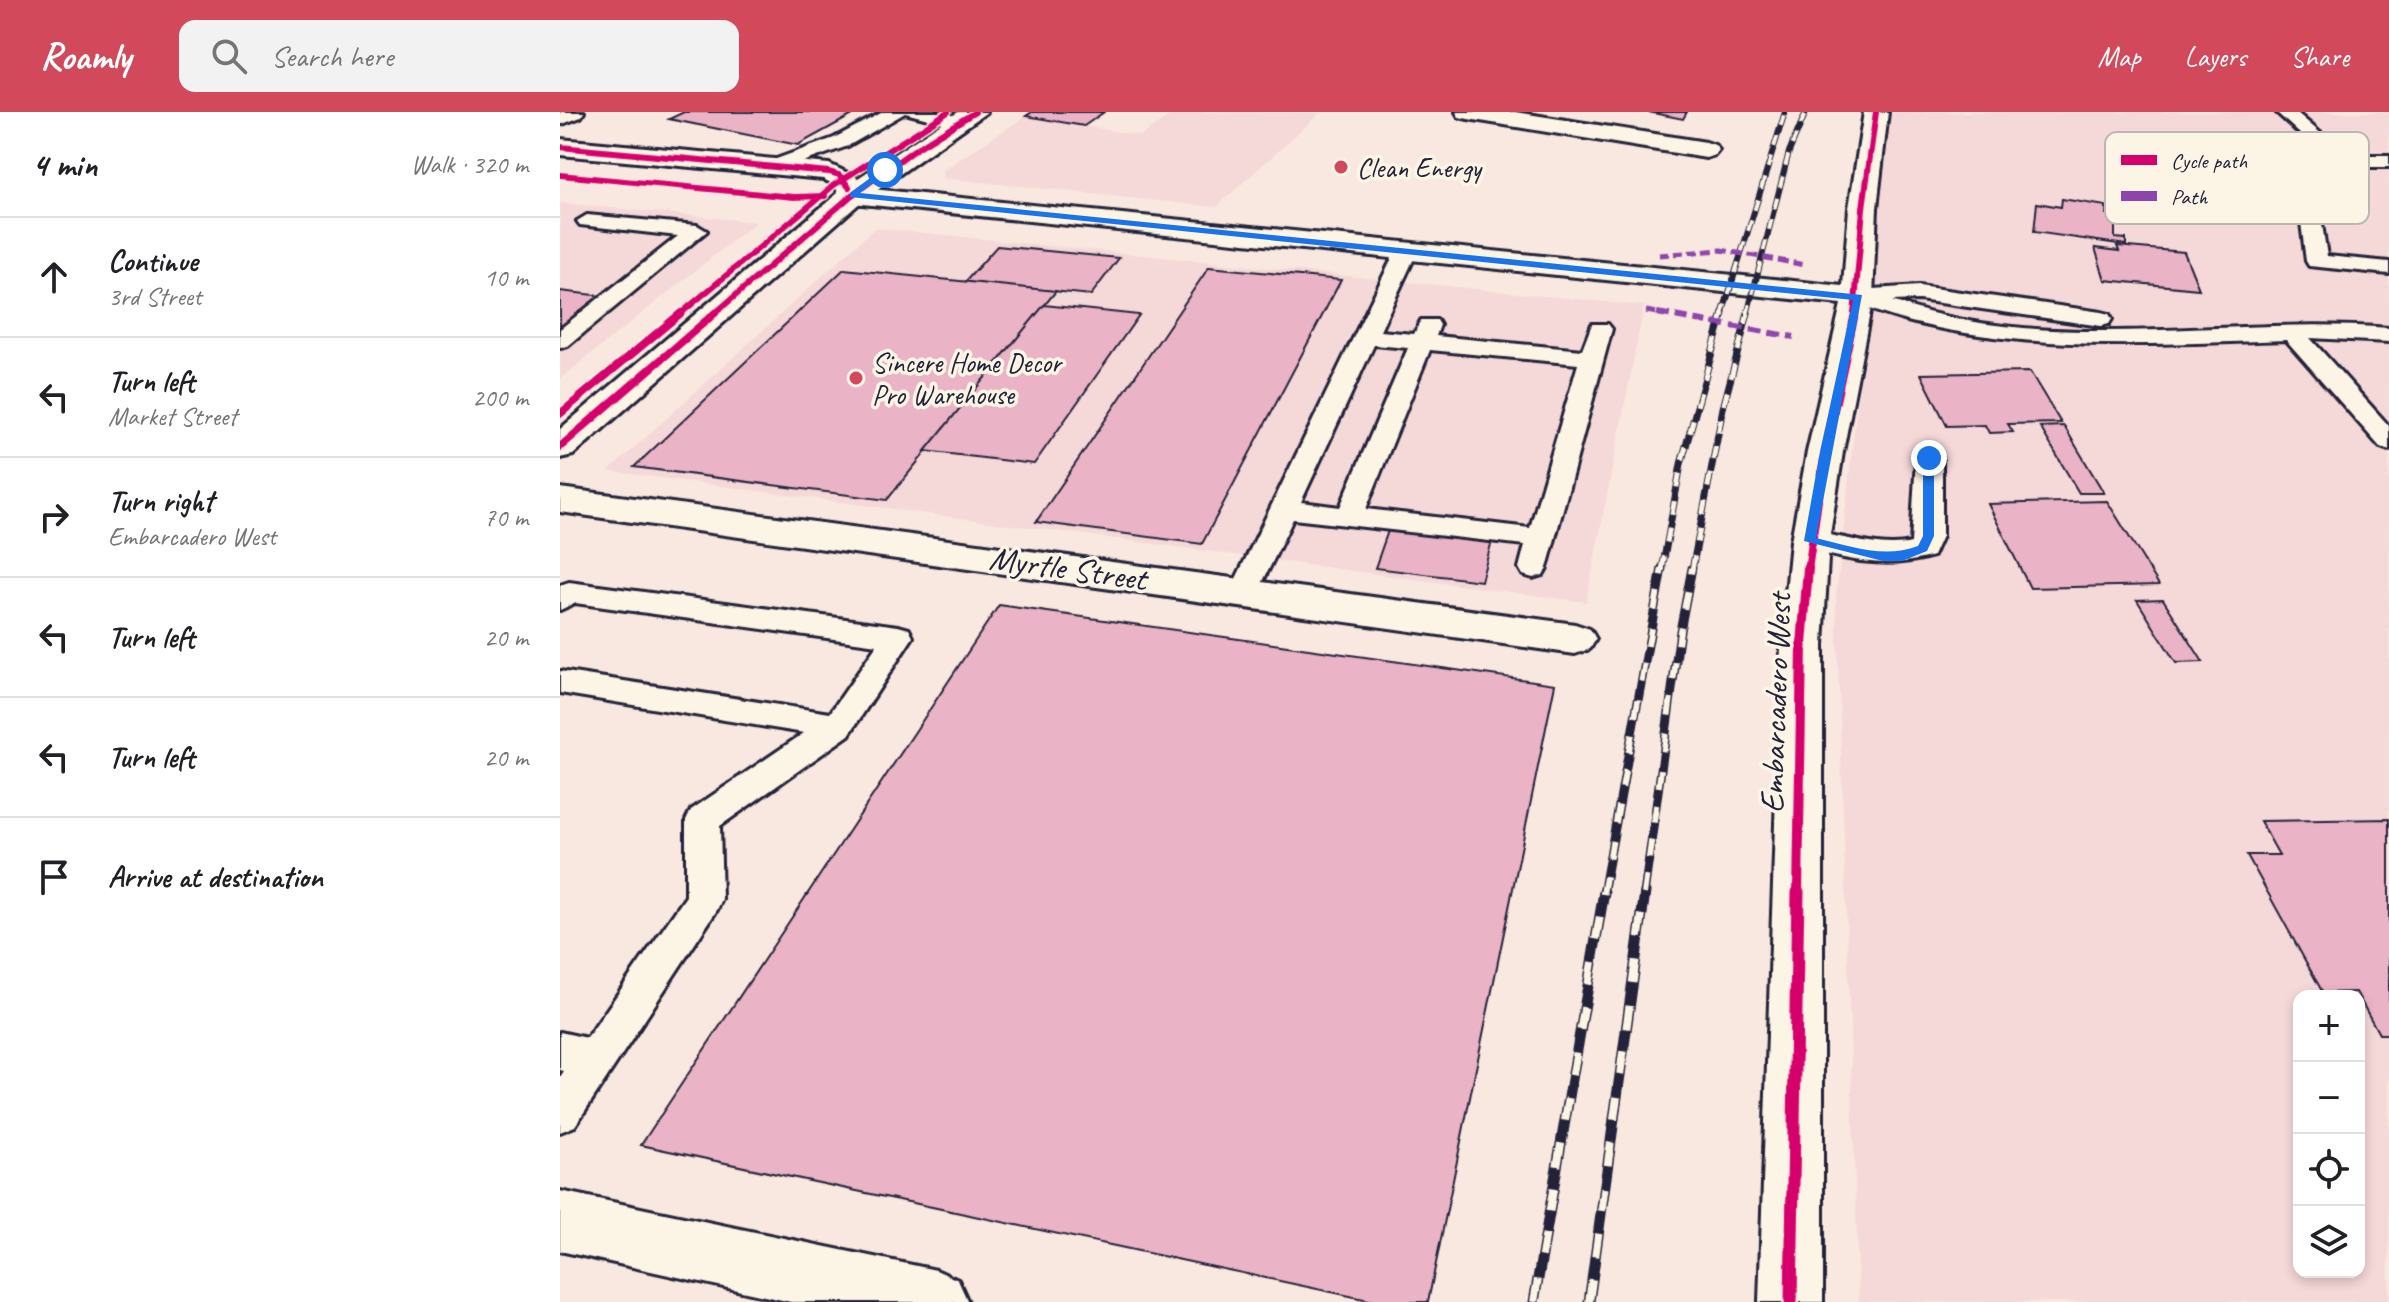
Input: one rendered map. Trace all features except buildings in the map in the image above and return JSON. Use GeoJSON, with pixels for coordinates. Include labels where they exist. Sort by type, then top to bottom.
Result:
{"type":"FeatureCollection","features":[{"type":"Feature","properties":{"kind":"street"},"geometry":{"type":"LineString","coordinates":[[560,118],[572,112]]}},
{"type":"Feature","properties":{"kind":"street"},"geometry":{"type":"LineString","coordinates":[[1468,112],[1706,150]]}},
{"type":"Feature","properties":{"kind":"street","name":"Embarcadero West"},"geometry":{"type":"LineString","coordinates":[[1791,1302],[1802,645],[1810,541],[1825,452],[1858,297],[1863,208],[1876,112]]}},
{"type":"Feature","properties":{"kind":"street"},"geometry":{"type":"LineString","coordinates":[[560,447],[852,195],[967,117]]}},
{"type":"Feature","properties":{"kind":"street"},"geometry":{"type":"LineString","coordinates":[[560,147],[775,166],[839,175],[847,181],[852,195]]}},
{"type":"Feature","properties":{"kind":"street"},"geometry":{"type":"LineString","coordinates":[[560,175],[794,197],[852,195],[1858,297]]}},
{"type":"Feature","properties":{"kind":"street","name":"Myrtle Street"},"geometry":{"type":"LineString","coordinates":[[560,500],[1575,639]]}},
{"type":"Feature","properties":{"kind":"street"},"geometry":{"type":"LineString","coordinates":[[560,1221],[936,1302]]}},
{"type":"Feature","properties":{"kind":"lane"},"geometry":{"type":"LineString","coordinates":[[775,166],[841,142],[897,112]]}},
{"type":"Feature","properties":{"kind":"lane"},"geometry":{"type":"LineString","coordinates":[[913,112],[967,117]]}},
{"type":"Feature","properties":{"kind":"lane"},"geometry":{"type":"LineString","coordinates":[[2285,112],[2308,132]]}},
{"type":"Feature","properties":{"kind":"lane"},"geometry":{"type":"LineString","coordinates":[[560,341],[697,231],[587,221]]}},
{"type":"Feature","properties":{"kind":"lane"},"geometry":{"type":"LineString","coordinates":[[2312,224],[2317,261],[2389,268]]}},
{"type":"Feature","properties":{"kind":"lane"},"geometry":{"type":"LineString","coordinates":[[1244,593],[1406,252]]}},
{"type":"Feature","properties":{"kind":"lane"},"geometry":{"type":"LineString","coordinates":[[1858,297],[1921,318],[2046,335],[2207,336],[2328,330],[2389,335]]}},
{"type":"Feature","properties":{"kind":"lane"},"geometry":{"type":"LineString","coordinates":[[1533,568],[1600,329]]}},
{"type":"Feature","properties":{"kind":"lane"},"geometry":{"type":"LineString","coordinates":[[2292,333],[2389,442]]}},
{"type":"Feature","properties":{"kind":"lane"},"geometry":{"type":"LineString","coordinates":[[1366,337],[1592,358]]}},
{"type":"Feature","properties":{"kind":"lane"},"geometry":{"type":"LineString","coordinates":[[1349,518],[1421,343]]}},
{"type":"Feature","properties":{"kind":"lane"},"geometry":{"type":"LineString","coordinates":[[1810,541],[1883,557],[1902,557],[1923,549],[1928,536],[1929,458]]}},
{"type":"Feature","properties":{"kind":"lane"},"geometry":{"type":"LineString","coordinates":[[1284,509],[1541,538]]}},
{"type":"Feature","properties":{"kind":"lane"},"geometry":{"type":"LineString","coordinates":[[560,1112],[578,1054],[704,899],[703,820],[838,726],[898,637],[564,596]]}},
{"type":"Feature","properties":{"kind":"lane"},"geometry":{"type":"LineString","coordinates":[[560,682],[838,726]]}},
{"type":"Feature","properties":{"kind":"shaded area"},"geometry":{"type":"Polygon","coordinates":[[[1175,112],[1320,113],[1216,207],[943,178],[942,171],[1026,116],[1141,136],[1175,112]]]}},
{"type":"Feature","properties":{"kind":"shaded area"},"geometry":{"type":"Polygon","coordinates":[[[1889,112],[2389,112],[2389,1302],[1859,1302],[1836,598],[1889,112]]]}},
{"type":"Feature","properties":{"kind":"shaded area"},"geometry":{"type":"Polygon","coordinates":[[[560,203],[756,222],[560,379],[560,203]]]}},
{"type":"Feature","properties":{"kind":"shaded area","name":"Sincere Home Decor Pro Warehouse"},"geometry":{"type":"Polygon","coordinates":[[[875,228],[1644,306],[1586,602],[609,471],[875,228]]]}},
{"type":"Feature","properties":{"kind":"railway"},"geometry":{"type":"LineString","coordinates":[[1722,315],[1785,112]]}},
{"type":"Feature","properties":{"kind":"railway"},"geometry":{"type":"LineString","coordinates":[[1747,315],[1789,152],[1806,112]]}},
{"type":"Feature","properties":{"kind":"railway"},"geometry":{"type":"LineString","coordinates":[[1662,570],[1681,464],[1723,313]]}},
{"type":"Feature","properties":{"kind":"railway"},"geometry":{"type":"LineString","coordinates":[[1692,570],[1723,408],[1748,313]]}},
{"type":"Feature","properties":{"kind":"railway"},"geometry":{"type":"LineString","coordinates":[[1603,894],[1662,568]]}},
{"type":"Feature","properties":{"kind":"railway"},"geometry":{"type":"LineString","coordinates":[[1644,894],[1680,631],[1692,568]]}},
{"type":"Feature","properties":{"kind":"railway"},"geometry":{"type":"LineString","coordinates":[[1534,1302],[1604,892]]}},
{"type":"Feature","properties":{"kind":"railway"},"geometry":{"type":"LineString","coordinates":[[1589,1302],[1645,892]]}},
{"type":"Feature","properties":{"kind":"marked path"},"geometry":{"type":"LineString","coordinates":[[1659,255],[1721,250],[1805,265]]}},
{"type":"Feature","properties":{"kind":"marked path"},"geometry":{"type":"LineString","coordinates":[[1646,311],[1794,337]]}},
{"type":"Feature","properties":{"kind":"cycle path"},"geometry":{"type":"LineString","coordinates":[[560,414],[834,185],[948,112]]}},
{"type":"Feature","properties":{"kind":"cycle path"},"geometry":{"type":"LineString","coordinates":[[560,447],[852,195],[914,150],[975,112]]}},
{"type":"Feature","properties":{"kind":"cycle path"},"geometry":{"type":"LineString","coordinates":[[1791,1302],[1802,645],[1810,541],[1825,452],[1858,297],[1863,208],[1876,112]]}},
{"type":"Feature","properties":{"kind":"cycle path"},"geometry":{"type":"LineString","coordinates":[[560,147],[829,172],[839,175],[849,187]]}},
{"type":"Feature","properties":{"kind":"cycle path"},"geometry":{"type":"LineString","coordinates":[[560,175],[794,197],[825,196]]}},
{"type":"Feature","properties":{"kind":"place","name":"Clean Energy"},"geometry":{"type":"Point","coordinates":[1341,167]}},
{"type":"Feature","properties":{"kind":"place","name":"Sincere Home Decor Pro Warehouse"},"geometry":{"type":"Point","coordinates":[856,378]}},
{"type":"Feature","properties":{"kind":"route"},"geometry":{"type":"LineString","coordinates":[[885,170],[852,195],[1858,297],[1825,452],[1810,541],[1883,557],[1902,557],[1923,549],[1928,536],[1929,458]]}}]}
